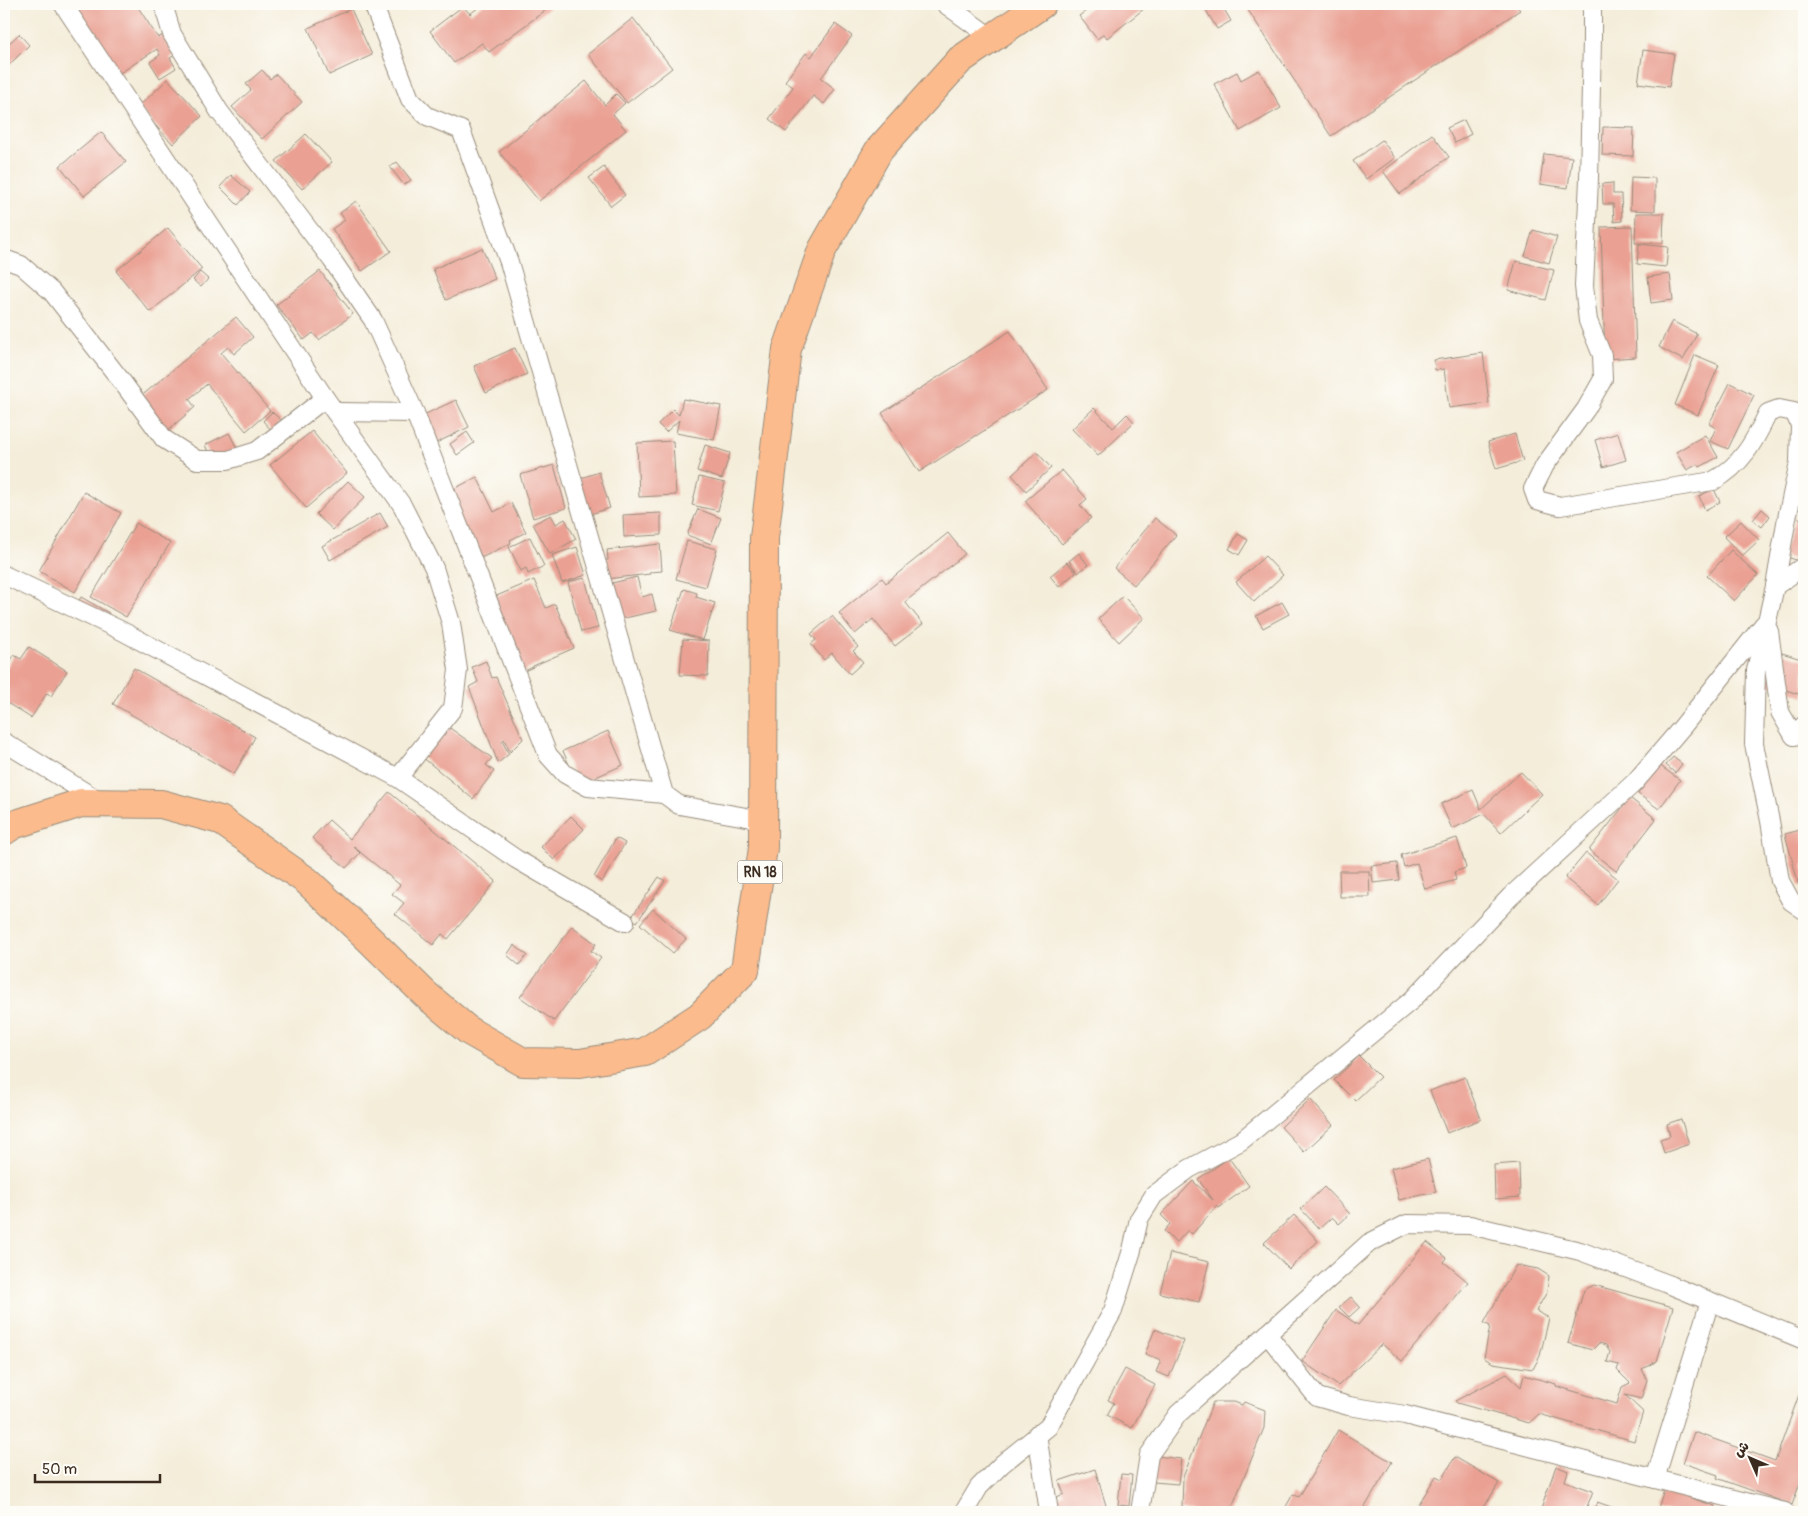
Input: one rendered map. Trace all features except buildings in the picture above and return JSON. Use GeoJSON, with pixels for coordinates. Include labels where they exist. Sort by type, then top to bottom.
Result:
{"type":"FeatureCollection","features":[{"type":"Feature","properties":{"kind":"main road","name":"RN 18"},"geometry":{"type":"LineString","coordinates":[[4,831],[13,825],[81,803],[161,804],[220,820],[307,881],[425,994],[469,1030],[522,1062],[580,1063],[645,1052],[700,1016],[745,970],[763,848],[764,538],[787,349],[822,250],[879,150],[960,60],[992,38],[1013,12],[1042,4]]}},
{"type":"Feature","properties":{"kind":"street"},"geometry":{"type":"LineString","coordinates":[[63,4],[330,405],[402,505],[434,568],[451,623],[458,670],[453,708],[398,778]]}},
{"type":"Feature","properties":{"kind":"street"},"geometry":{"type":"LineString","coordinates":[[163,4],[172,34],[219,111],[332,260],[373,320],[415,413],[548,755],[565,774],[588,788],[664,794],[679,805],[763,820]]}},
{"type":"Feature","properties":{"kind":"street"},"geometry":{"type":"LineString","coordinates":[[373,4],[410,99],[427,116],[461,130],[508,262],[664,794]]}},
{"type":"Feature","properties":{"kind":"street"},"geometry":{"type":"LineString","coordinates":[[945,4],[992,38]]}},
{"type":"Feature","properties":{"kind":"street"},"geometry":{"type":"LineString","coordinates":[[1592,4],[1589,179],[1584,286],[1588,321],[1602,355],[1603,380],[1586,409],[1545,466],[1532,488],[1537,500],[1560,506],[1713,481],[1725,474],[1750,448],[1768,413],[1779,409],[1794,412],[1800,425],[1800,462],[1786,523],[1776,586],[1756,670],[1754,744],[1780,881],[1791,900],[1804,910]]}},
{"type":"Feature","properties":{"kind":"street"},"geometry":{"type":"LineString","coordinates":[[4,259],[21,265],[52,292],[164,439],[197,460],[228,460],[257,452],[330,405],[415,413]]}},
{"type":"Feature","properties":{"kind":"street"},"geometry":{"type":"LineString","coordinates":[[1776,586],[1804,566]]}},
{"type":"Feature","properties":{"kind":"street"},"geometry":{"type":"LineString","coordinates":[[4,575],[122,631],[398,778],[516,859],[625,922]]}},
{"type":"Feature","properties":{"kind":"street"},"geometry":{"type":"LineString","coordinates":[[1768,620],[1780,712],[1794,736],[1804,725]]}},
{"type":"Feature","properties":{"kind":"street"},"geometry":{"type":"LineString","coordinates":[[964,1512],[979,1487],[1002,1464],[1048,1427],[1113,1311],[1132,1250],[1139,1219],[1154,1195],[1189,1169],[1241,1141],[1412,1000],[1511,896],[1635,782],[1683,726],[1768,620]]}},
{"type":"Feature","properties":{"kind":"street"},"geometry":{"type":"LineString","coordinates":[[4,742],[102,803]]}},
{"type":"Feature","properties":{"kind":"street"},"geometry":{"type":"LineString","coordinates":[[1140,1512],[1149,1455],[1178,1414],[1369,1243],[1407,1224],[1470,1225],[1580,1251],[1710,1301],[1804,1340]]}},
{"type":"Feature","properties":{"kind":"street"},"geometry":{"type":"LineString","coordinates":[[1655,1479],[1710,1301]]}},
{"type":"Feature","properties":{"kind":"street"},"geometry":{"type":"LineString","coordinates":[[1267,1334],[1317,1397],[1349,1406],[1404,1415],[1655,1479],[1723,1505],[1786,1512]]}},
{"type":"Feature","properties":{"kind":"street"},"geometry":{"type":"LineString","coordinates":[[1037,1434],[1049,1512]]}}]}
